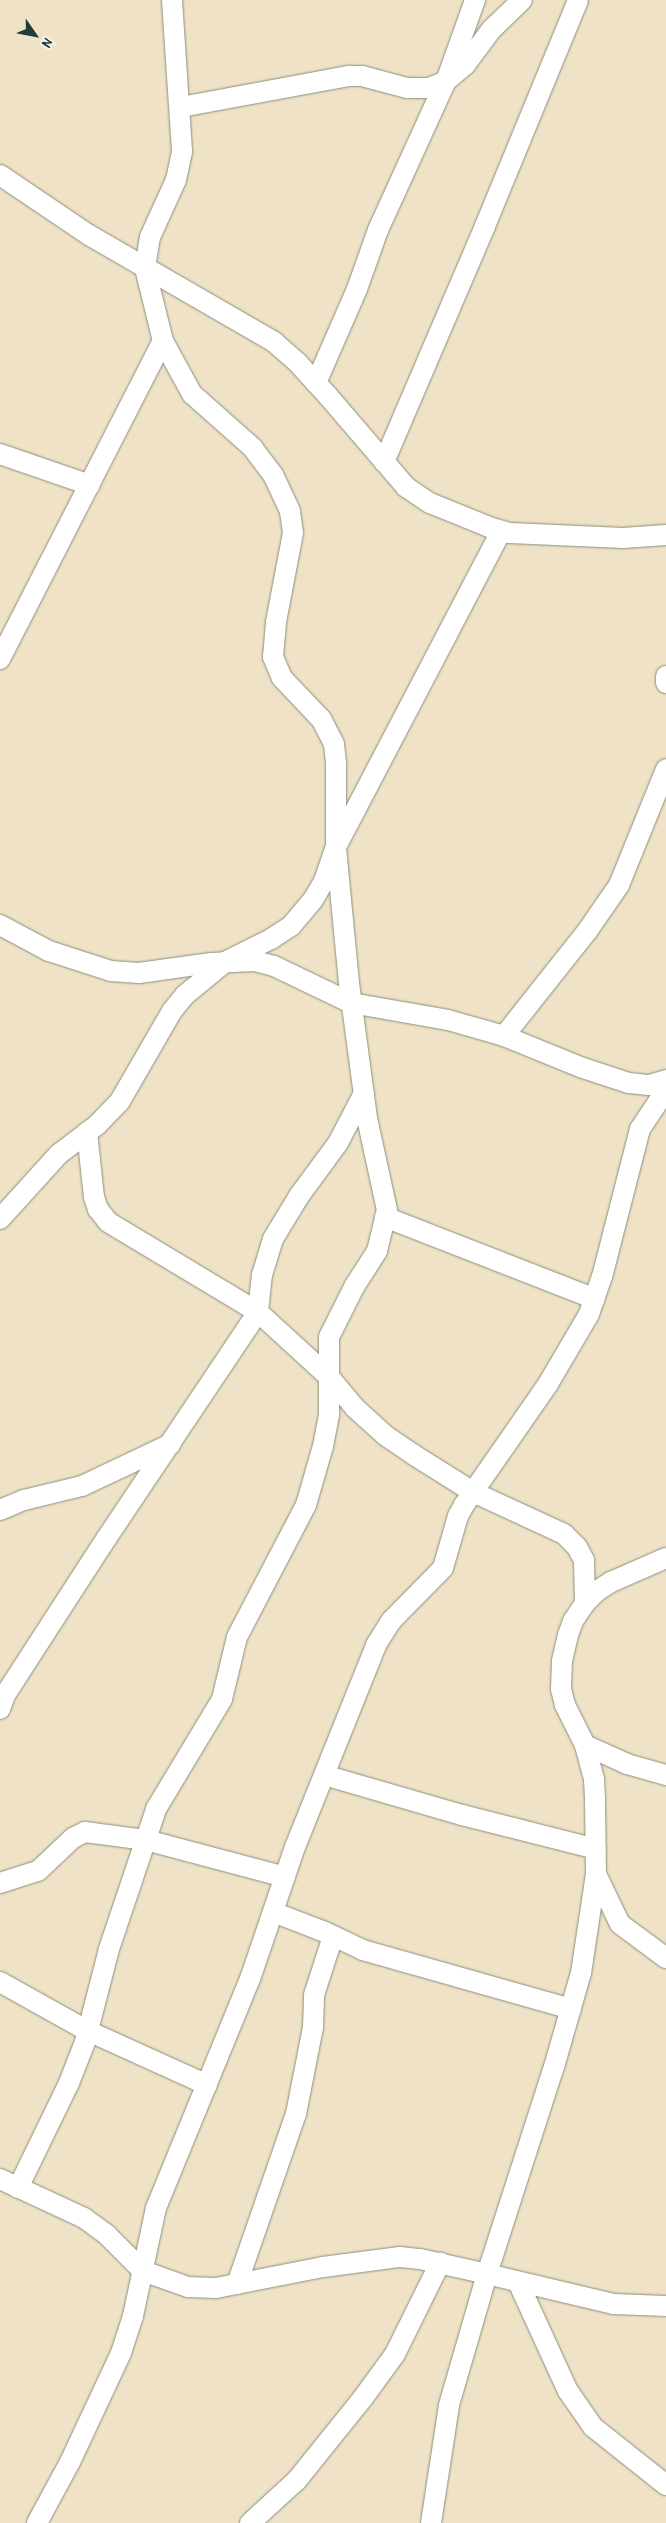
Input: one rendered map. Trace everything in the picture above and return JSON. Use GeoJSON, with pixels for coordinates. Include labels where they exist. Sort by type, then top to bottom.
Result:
{"type":"FeatureCollection","features":[{"type":"Feature","properties":{"kind":"street"},"geometry":{"type":"LineString","coordinates":[[18,2188],[69,2083],[85,2042],[86,2030],[109,1949],[156,1809],[222,1699],[237,1637],[306,1505],[323,1446],[328,1414],[330,1378],[327,1352],[329,1337],[346,1302],[377,1251],[387,1210],[364,1093],[351,1003],[336,847],[336,763],[334,744],[321,719],[282,678],[274,657],[276,622],[293,533],[290,511],[272,475],[253,448],[192,394],[163,341],[144,268],[150,237],[176,180],[182,151],[181,107],[172,0]]}},
{"type":"Feature","properties":{"kind":"street"},"geometry":{"type":"LineString","coordinates":[[316,383],[357,289],[378,230],[446,81],[475,0]]}},
{"type":"Feature","properties":{"kind":"street"},"geometry":{"type":"LineString","coordinates":[[181,107],[349,76],[362,76],[407,88],[429,88],[446,81],[465,66],[491,30],[522,0]]}},
{"type":"Feature","properties":{"kind":"street"},"geometry":{"type":"LineString","coordinates":[[384,462],[485,226],[578,0]]}},
{"type":"Feature","properties":{"kind":"street"},"geometry":{"type":"LineString","coordinates":[[0,175],[89,235],[274,342],[316,383],[406,487],[430,503],[510,533],[623,538],[666,535]]}},
{"type":"Feature","properties":{"kind":"street"},"geometry":{"type":"LineString","coordinates":[[0,659],[163,341]]}},
{"type":"Feature","properties":{"kind":"street"},"geometry":{"type":"LineString","coordinates":[[0,454],[90,485]]}},
{"type":"Feature","properties":{"kind":"street"},"geometry":{"type":"LineString","coordinates":[[0,1219],[59,1154],[87,1132],[120,1101],[128,1091],[178,1002],[224,962],[271,939],[291,926],[313,900],[324,880],[336,847],[501,531]]}},
{"type":"Feature","properties":{"kind":"street"},"geometry":{"type":"LineString","coordinates":[[666,676],[666,683]]}},
{"type":"Feature","properties":{"kind":"street"},"geometry":{"type":"LineString","coordinates":[[504,1036],[588,930],[619,885],[666,769]]}},
{"type":"Feature","properties":{"kind":"street"},"geometry":{"type":"LineString","coordinates":[[0,925],[49,951],[111,971],[139,973],[247,960],[274,966],[351,1003],[448,1020],[504,1036],[583,1068],[629,1083],[649,1085],[666,1080]]}},
{"type":"Feature","properties":{"kind":"street"},"geometry":{"type":"LineString","coordinates":[[37,2523],[70,2462],[121,2353],[143,2271],[156,2208],[250,1979],[285,1877],[381,1634],[443,1568],[458,1516],[548,1384],[595,1299],[640,1129],[666,1090]]}},
{"type":"Feature","properties":{"kind":"street"},"geometry":{"type":"LineString","coordinates":[[0,1709],[10,1687],[106,1539],[258,1312],[262,1275],[273,1239],[299,1196],[338,1143],[364,1093]]}},
{"type":"Feature","properties":{"kind":"street"},"geometry":{"type":"LineString","coordinates":[[87,1132],[94,1197],[98,1209],[108,1222],[258,1312],[330,1378],[354,1407],[386,1436],[473,1492],[564,1534],[577,1547],[584,1560],[585,1603]]}},
{"type":"Feature","properties":{"kind":"street"},"geometry":{"type":"LineString","coordinates":[[385,1217],[595,1299]]}},
{"type":"Feature","properties":{"kind":"street"},"geometry":{"type":"LineString","coordinates":[[0,1510],[24,1500],[82,1486],[171,1444]]}},
{"type":"Feature","properties":{"kind":"street"},"geometry":{"type":"LineString","coordinates":[[431,2523],[449,2405],[487,2274],[581,1973],[596,1874],[594,1779],[585,1745],[564,1705],[561,1689],[562,1661],[568,1635],[573,1621],[585,1603],[611,1582],[666,1558]]}},
{"type":"Feature","properties":{"kind":"street"},"geometry":{"type":"LineString","coordinates":[[585,1745],[627,1764],[666,1775]]}},
{"type":"Feature","properties":{"kind":"street"},"geometry":{"type":"LineString","coordinates":[[324,1775],[462,1815],[596,1849]]}},
{"type":"Feature","properties":{"kind":"street"},"geometry":{"type":"LineString","coordinates":[[0,1883],[38,1871],[78,1834],[85,1832],[146,1840],[285,1877]]}},
{"type":"Feature","properties":{"kind":"street"},"geometry":{"type":"LineString","coordinates":[[596,1874],[620,1924],[666,1958]]}},
{"type":"Feature","properties":{"kind":"street"},"geometry":{"type":"LineString","coordinates":[[273,1912],[362,1950],[571,2009]]}},
{"type":"Feature","properties":{"kind":"street"},"geometry":{"type":"LineString","coordinates":[[237,2284],[296,2114],[313,2027],[313,2000],[333,1936]]}},
{"type":"Feature","properties":{"kind":"street"},"geometry":{"type":"LineString","coordinates":[[0,1982],[86,2030],[207,2085]]}},
{"type":"Feature","properties":{"kind":"street"},"geometry":{"type":"LineString","coordinates":[[0,2178],[84,2218],[99,2228],[143,2271],[196,2288],[216,2288],[323,2267],[400,2258],[440,2263],[614,2304],[666,2306]]}},
{"type":"Feature","properties":{"kind":"street"},"geometry":{"type":"LineString","coordinates":[[250,2523],[297,2480],[363,2398],[395,2354],[440,2263]]}},
{"type":"Feature","properties":{"kind":"street"},"geometry":{"type":"LineString","coordinates":[[518,2282],[568,2391],[593,2427],[666,2485]]}}]}
